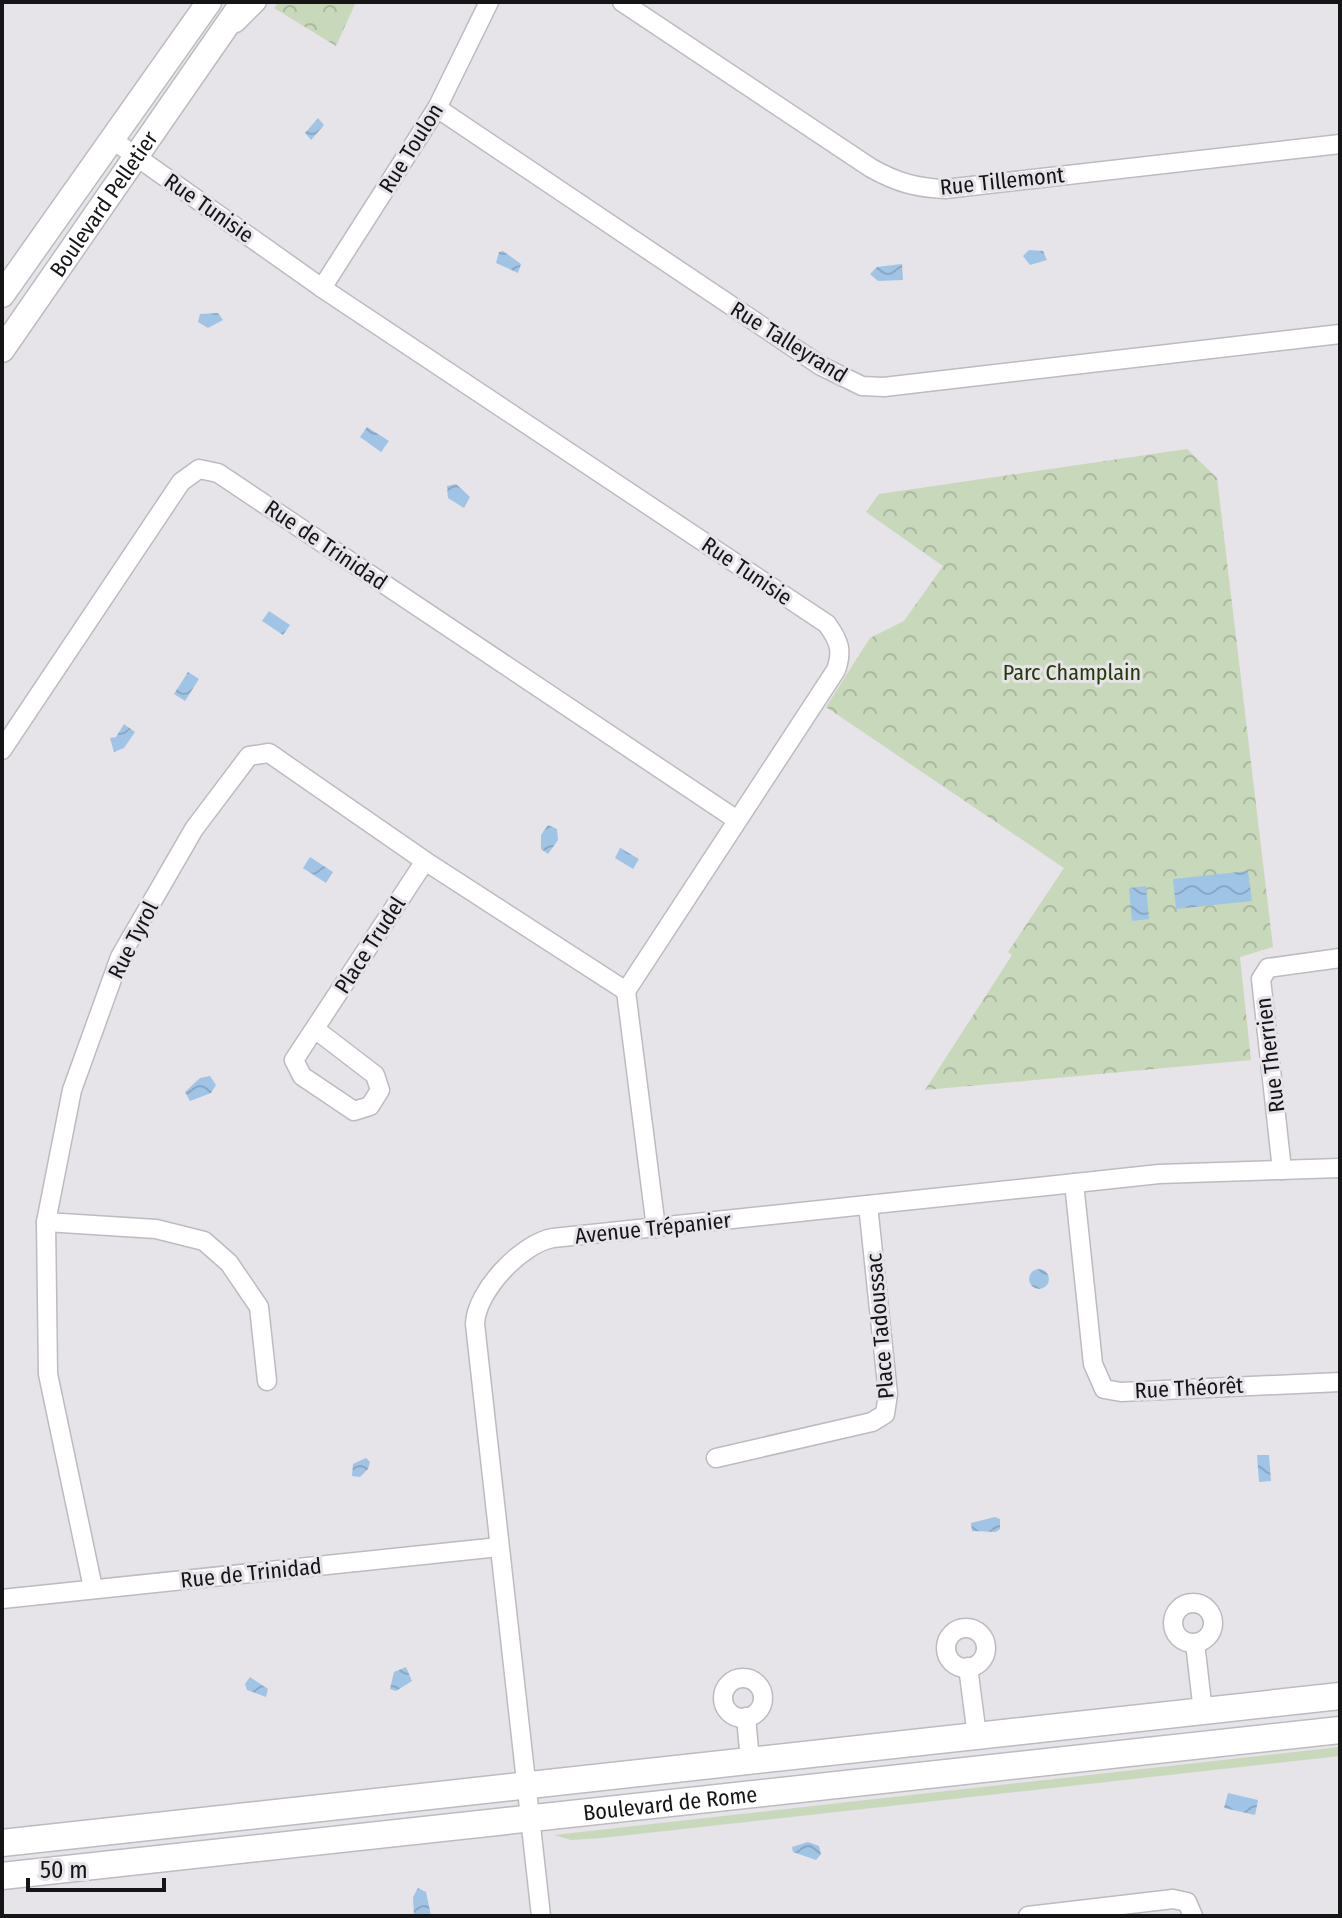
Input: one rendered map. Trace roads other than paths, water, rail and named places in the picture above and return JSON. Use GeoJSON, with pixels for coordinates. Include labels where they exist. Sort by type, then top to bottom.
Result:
{"type":"FeatureCollection","features":[{"type":"Feature","properties":{"kind":"main road","name":"Boulevard de Rome"},"geometry":{"type":"LineString","coordinates":[[2,1843],[1340,1696]]}},
{"type":"Feature","properties":{"kind":"main road","name":"Boulevard de Rome"},"geometry":{"type":"LineString","coordinates":[[2,1876],[1340,1730]]}},
{"type":"Feature","properties":{"kind":"street","name":"Boulevard Pelletier"},"geometry":{"type":"LineString","coordinates":[[173,49],[196,2]]}},
{"type":"Feature","properties":{"kind":"street","name":"Boulevard Pelletier"},"geometry":{"type":"LineString","coordinates":[[2,295],[209,2]]}},
{"type":"Feature","properties":{"kind":"street","name":"Boulevard Pelletier"},"geometry":{"type":"LineString","coordinates":[[2,350],[133,155],[243,2]]}},
{"type":"Feature","properties":{"kind":"street","name":"Boulevard Pelletier"},"geometry":{"type":"LineString","coordinates":[[204,57],[257,2]]}},
{"type":"Feature","properties":{"kind":"street","name":"Rue Toulon"},"geometry":{"type":"LineString","coordinates":[[322,288],[437,108],[489,2]]}},
{"type":"Feature","properties":{"kind":"street","name":"Rue Tillemont"},"geometry":{"type":"LineString","coordinates":[[622,2],[871,168],[895,182],[920,188],[945,189],[1340,144]]}},
{"type":"Feature","properties":{"kind":"street","name":"Rue Talleyrand"},"geometry":{"type":"LineString","coordinates":[[437,108],[821,366],[862,386],[884,387],[1340,334]]}},
{"type":"Feature","properties":{"kind":"street","name":"Rue Tunisie"},"geometry":{"type":"LineString","coordinates":[[110,138],[322,288],[827,624],[839,641],[841,656],[836,670],[626,991]]}},
{"type":"Feature","properties":{"kind":"street","name":"Rue de Trinidad"},"geometry":{"type":"LineString","coordinates":[[2,750],[181,482],[199,469],[218,473],[737,820]]}},
{"type":"Feature","properties":{"kind":"street","name":"Rue Tyrol"},"geometry":{"type":"LineString","coordinates":[[93,1588],[48,1374],[46,1222],[72,1090],[120,957],[194,829],[249,756],[269,753],[425,861],[626,991]]}},
{"type":"Feature","properties":{"kind":"street","name":"Place Trudel"},"geometry":{"type":"LineString","coordinates":[[315,1029],[375,1075],[380,1090],[370,1106],[354,1111],[302,1076],[294,1060],[425,861]]}},
{"type":"Feature","properties":{"kind":"street","name":"Rue Therrien"},"geometry":{"type":"LineString","coordinates":[[1282,1170],[1261,979],[1268,968],[1340,958]]}},
{"type":"Feature","properties":{"kind":"street"},"geometry":{"type":"LineString","coordinates":[[626,991],[656,1228]]}},
{"type":"Feature","properties":{"kind":"street","name":"Avenue Trépanier"},"geometry":{"type":"LineString","coordinates":[[541,1916],[475,1334],[477,1307],[521,1252],[534,1243],[656,1228],[1159,1174],[1340,1168]]}},
{"type":"Feature","properties":{"kind":"street","name":"Rue Théorêt"},"geometry":{"type":"LineString","coordinates":[[1074,1183],[1093,1364],[1104,1389],[1121,1392],[1340,1382]]}},
{"type":"Feature","properties":{"kind":"street","name":"Place Tadoussac"},"geometry":{"type":"LineString","coordinates":[[716,1458],[872,1422],[885,1414],[888,1394],[868,1205]]}},
{"type":"Feature","properties":{"kind":"street"},"geometry":{"type":"LineString","coordinates":[[46,1222],[156,1229],[204,1241],[229,1263],[259,1307],[267,1381]]}},
{"type":"Feature","properties":{"kind":"street","name":"Rue de Trinidad"},"geometry":{"type":"LineString","coordinates":[[2,1599],[499,1547]]}},
{"type":"Feature","properties":{"kind":"street"},"geometry":{"type":"LineString","coordinates":[[1195,1643],[1203,1712]]}},
{"type":"Feature","properties":{"kind":"street"},"geometry":{"type":"LineString","coordinates":[[968,1667],[977,1736]]}},
{"type":"Feature","properties":{"kind":"street","name":"Boulevard de Rome"},"geometry":{"type":"LineString","coordinates":[[746,1717],[750,1761]]}},
{"type":"Feature","properties":{"kind":"street"},"geometry":{"type":"LineString","coordinates":[[1028,1916],[1173,1899],[1187,1902],[1193,1916]]}},
{"type":"Feature","properties":{"kind":"water"},"geometry":{"type":"Polygon","coordinates":[[[318,118],[324,125],[311,140],[305,133],[318,118]]]}},
{"type":"Feature","properties":{"kind":"water"},"geometry":{"type":"Polygon","coordinates":[[[1029,250],[1043,251],[1047,260],[1030,265],[1023,256],[1029,250]]]}},
{"type":"Feature","properties":{"kind":"water"},"geometry":{"type":"Polygon","coordinates":[[[503,251],[521,264],[518,273],[496,263],[499,252],[503,251]]]}},
{"type":"Feature","properties":{"kind":"water"},"geometry":{"type":"Polygon","coordinates":[[[902,264],[903,280],[878,281],[870,274],[877,267],[902,264]]]}},
{"type":"Feature","properties":{"kind":"water"},"geometry":{"type":"Polygon","coordinates":[[[218,313],[223,320],[208,328],[198,322],[200,314],[218,313]]]}},
{"type":"Feature","properties":{"kind":"water"},"geometry":{"type":"Polygon","coordinates":[[[367,427],[389,441],[381,452],[360,437],[367,427]]]}},
{"type":"Feature","properties":{"kind":"water"},"geometry":{"type":"Polygon","coordinates":[[[456,484],[470,497],[464,508],[448,498],[447,486],[456,484]]]}},
{"type":"Feature","properties":{"kind":"water"},"geometry":{"type":"Polygon","coordinates":[[[269,611],[290,625],[283,635],[262,621],[269,611]]]}},
{"type":"Feature","properties":{"kind":"water"},"geometry":{"type":"Polygon","coordinates":[[[188,672],[199,679],[185,701],[174,694],[188,672]]]}},
{"type":"Feature","properties":{"kind":"water"},"geometry":{"type":"Polygon","coordinates":[[[124,724],[135,732],[124,748],[114,752],[110,738],[116,737],[124,724]]]}},
{"type":"Feature","properties":{"kind":"water"},"geometry":{"type":"Polygon","coordinates":[[[548,825],[557,829],[558,840],[548,854],[541,849],[541,835],[548,825]]]}},
{"type":"Feature","properties":{"kind":"water"},"geometry":{"type":"Polygon","coordinates":[[[620,848],[639,859],[633,869],[615,858],[620,848]]]}},
{"type":"Feature","properties":{"kind":"water"},"geometry":{"type":"Polygon","coordinates":[[[310,857],[333,872],[326,883],[303,868],[310,857]]]}},
{"type":"Feature","properties":{"kind":"water"},"geometry":{"type":"Polygon","coordinates":[[[1248,871],[1252,901],[1176,909],[1173,879],[1248,871]]]}},
{"type":"Feature","properties":{"kind":"water"},"geometry":{"type":"Polygon","coordinates":[[[1146,886],[1149,919],[1132,921],[1129,888],[1146,886]]]}},
{"type":"Feature","properties":{"kind":"water"},"geometry":{"type":"Polygon","coordinates":[[[210,1076],[216,1085],[211,1093],[190,1101],[185,1092],[200,1078],[210,1076]]]}},
{"type":"Feature","properties":{"kind":"water"},"geometry":{"type":"Polygon","coordinates":[[[1039,1269],[1046,1272],[1049,1279],[1046,1286],[1039,1289],[1032,1286],[1029,1279],[1032,1272],[1039,1269]]]}},
{"type":"Feature","properties":{"kind":"water"},"geometry":{"type":"Polygon","coordinates":[[[1257,1455],[1269,1455],[1271,1481],[1259,1482],[1257,1455]]]}},
{"type":"Feature","properties":{"kind":"water"},"geometry":{"type":"Polygon","coordinates":[[[366,1458],[370,1462],[368,1469],[360,1477],[352,1476],[353,1464],[366,1458]]]}},
{"type":"Feature","properties":{"kind":"water"},"geometry":{"type":"Polygon","coordinates":[[[995,1517],[1000,1519],[1000,1529],[996,1532],[972,1531],[971,1523],[995,1517]]]}},
{"type":"Feature","properties":{"kind":"water"},"geometry":{"type":"Polygon","coordinates":[[[406,1667],[412,1681],[396,1691],[390,1689],[394,1672],[406,1667]]]}},
{"type":"Feature","properties":{"kind":"water"},"geometry":{"type":"Polygon","coordinates":[[[250,1677],[268,1689],[266,1697],[247,1690],[245,1684],[250,1677]]]}},
{"type":"Feature","properties":{"kind":"water"},"geometry":{"type":"Polygon","coordinates":[[[1228,1793],[1258,1800],[1255,1815],[1224,1808],[1228,1793]]]}},
{"type":"Feature","properties":{"kind":"water"},"geometry":{"type":"Polygon","coordinates":[[[808,1842],[819,1846],[821,1854],[816,1860],[793,1852],[792,1847],[808,1842]]]}},
{"type":"Feature","properties":{"kind":"water"},"geometry":{"type":"Polygon","coordinates":[[[418,1888],[426,1892],[431,1916],[414,1916],[413,1897],[418,1888]]]}},
{"type":"Feature","properties":{"kind":"park label","name":"Parc Champlain"},"geometry":{"type":"Point","coordinates":[1072,672]}}]}
